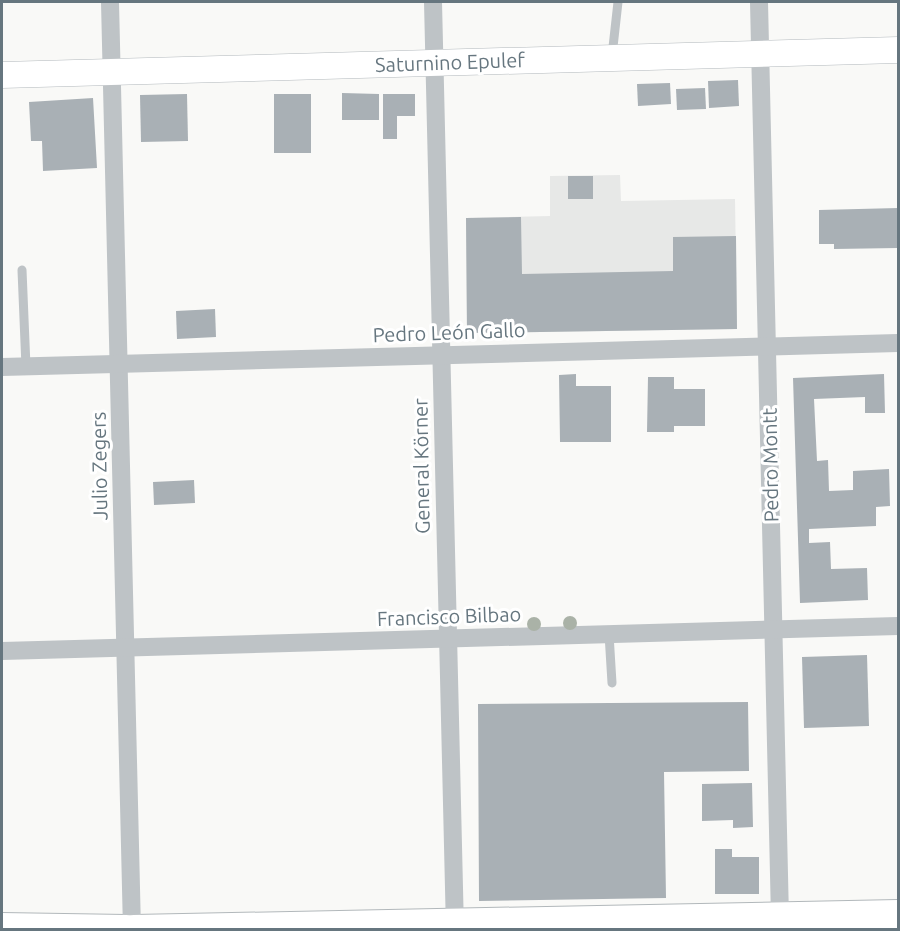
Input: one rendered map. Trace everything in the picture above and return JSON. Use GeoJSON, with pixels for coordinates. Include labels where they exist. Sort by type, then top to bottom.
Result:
{"type":"FeatureCollection","features":[{"type":"Feature","properties":{"kind":"main road","name":"Saturnino Epulef"},"geometry":{"type":"LineString","coordinates":[[2,75],[898,50]]}},
{"type":"Feature","properties":{"kind":"main road"},"geometry":{"type":"LineString","coordinates":[[133,930],[780,924],[898,915]]}},
{"type":"Feature","properties":{"kind":"main road"},"geometry":{"type":"LineString","coordinates":[[2,928],[126,930]]}},
{"type":"Feature","properties":{"kind":"street","name":"Julio Zegers"},"geometry":{"type":"LineString","coordinates":[[110,2],[133,930]]}},
{"type":"Feature","properties":{"kind":"street","name":"General Körner"},"geometry":{"type":"LineString","coordinates":[[433,2],[455,926]]}},
{"type":"Feature","properties":{"kind":"street","name":"Pedro Montt"},"geometry":{"type":"LineString","coordinates":[[759,2],[780,924]]}},
{"type":"Feature","properties":{"kind":"street","name":"Pedro León Gallo"},"geometry":{"type":"LineString","coordinates":[[2,367],[898,342]]}},
{"type":"Feature","properties":{"kind":"street","name":"Francisco Bilbao"},"geometry":{"type":"LineString","coordinates":[[2,651],[898,626]]}},
{"type":"Feature","properties":{"kind":"lane"},"geometry":{"type":"LineString","coordinates":[[612,58],[618,2]]}},
{"type":"Feature","properties":{"kind":"lane"},"geometry":{"type":"LineString","coordinates":[[22,270],[26,367]]}},
{"type":"Feature","properties":{"kind":"lane"},"geometry":{"type":"LineString","coordinates":[[609,634],[612,683]]}},
{"type":"Feature","properties":{"kind":"shaded area"},"geometry":{"type":"Polygon","coordinates":[[[620,175],[621,201],[735,199],[737,329],[467,333],[466,218],[550,216],[550,176],[620,175]]]}},
{"type":"Feature","properties":{"kind":"building"},"geometry":{"type":"Polygon","coordinates":[[[738,80],[739,106],[709,108],[708,81],[738,80]]]}},
{"type":"Feature","properties":{"kind":"building"},"geometry":{"type":"Polygon","coordinates":[[[670,83],[671,104],[638,106],[637,84],[670,83]]]}},
{"type":"Feature","properties":{"kind":"building"},"geometry":{"type":"Polygon","coordinates":[[[705,88],[706,109],[677,110],[676,89],[705,88]]]}},
{"type":"Feature","properties":{"kind":"building"},"geometry":{"type":"Polygon","coordinates":[[[342,93],[379,94],[379,120],[342,120],[342,93]]]}},
{"type":"Feature","properties":{"kind":"building"},"geometry":{"type":"Polygon","coordinates":[[[187,94],[188,141],[141,142],[140,95],[187,94]]]}},
{"type":"Feature","properties":{"kind":"building"},"geometry":{"type":"Polygon","coordinates":[[[274,94],[311,94],[311,153],[274,153],[274,94]]]}},
{"type":"Feature","properties":{"kind":"building"},"geometry":{"type":"Polygon","coordinates":[[[383,94],[415,94],[415,116],[397,116],[397,139],[383,139],[383,94]]]}},
{"type":"Feature","properties":{"kind":"building"},"geometry":{"type":"Polygon","coordinates":[[[93,98],[97,168],[43,171],[42,141],[31,141],[29,102],[93,98]]]}},
{"type":"Feature","properties":{"kind":"building"},"geometry":{"type":"Polygon","coordinates":[[[568,176],[593,176],[593,199],[568,199],[568,176]]]}},
{"type":"Feature","properties":{"kind":"building"},"geometry":{"type":"Polygon","coordinates":[[[898,208],[898,248],[834,249],[834,244],[819,244],[819,210],[898,208]]]}},
{"type":"Feature","properties":{"kind":"building"},"geometry":{"type":"Polygon","coordinates":[[[521,217],[522,274],[673,271],[673,237],[736,236],[737,329],[467,333],[466,218],[521,217]]]}},
{"type":"Feature","properties":{"kind":"building"},"geometry":{"type":"Polygon","coordinates":[[[215,309],[216,337],[177,339],[176,311],[215,309]]]}},
{"type":"Feature","properties":{"kind":"building"},"geometry":{"type":"Polygon","coordinates":[[[576,374],[576,386],[611,386],[611,442],[560,442],[559,375],[576,374]]]}},
{"type":"Feature","properties":{"kind":"building"},"geometry":{"type":"Polygon","coordinates":[[[884,374],[885,413],[865,413],[865,397],[814,399],[817,461],[828,460],[829,491],[853,490],[853,471],[889,469],[890,506],[876,507],[876,526],[809,529],[809,543],[830,542],[831,569],[867,568],[868,600],[800,603],[793,378],[884,374]]]}},
{"type":"Feature","properties":{"kind":"building"},"geometry":{"type":"Polygon","coordinates":[[[648,377],[674,377],[674,389],[705,389],[705,426],[674,426],[674,432],[647,432],[648,377]]]}},
{"type":"Feature","properties":{"kind":"building"},"geometry":{"type":"Polygon","coordinates":[[[194,480],[195,503],[154,505],[153,482],[194,480]]]}},
{"type":"Feature","properties":{"kind":"building"},"geometry":{"type":"Polygon","coordinates":[[[867,655],[869,726],[804,728],[802,657],[867,655]]]}},
{"type":"Feature","properties":{"kind":"building"},"geometry":{"type":"Polygon","coordinates":[[[748,702],[749,771],[664,772],[666,898],[479,901],[478,704],[748,702]]]}},
{"type":"Feature","properties":{"kind":"building"},"geometry":{"type":"Polygon","coordinates":[[[752,783],[753,827],[733,828],[733,820],[702,821],[702,784],[752,783]]]}},
{"type":"Feature","properties":{"kind":"building"},"geometry":{"type":"Polygon","coordinates":[[[715,849],[732,849],[732,857],[759,857],[759,894],[715,894],[715,849]]]}}]}
